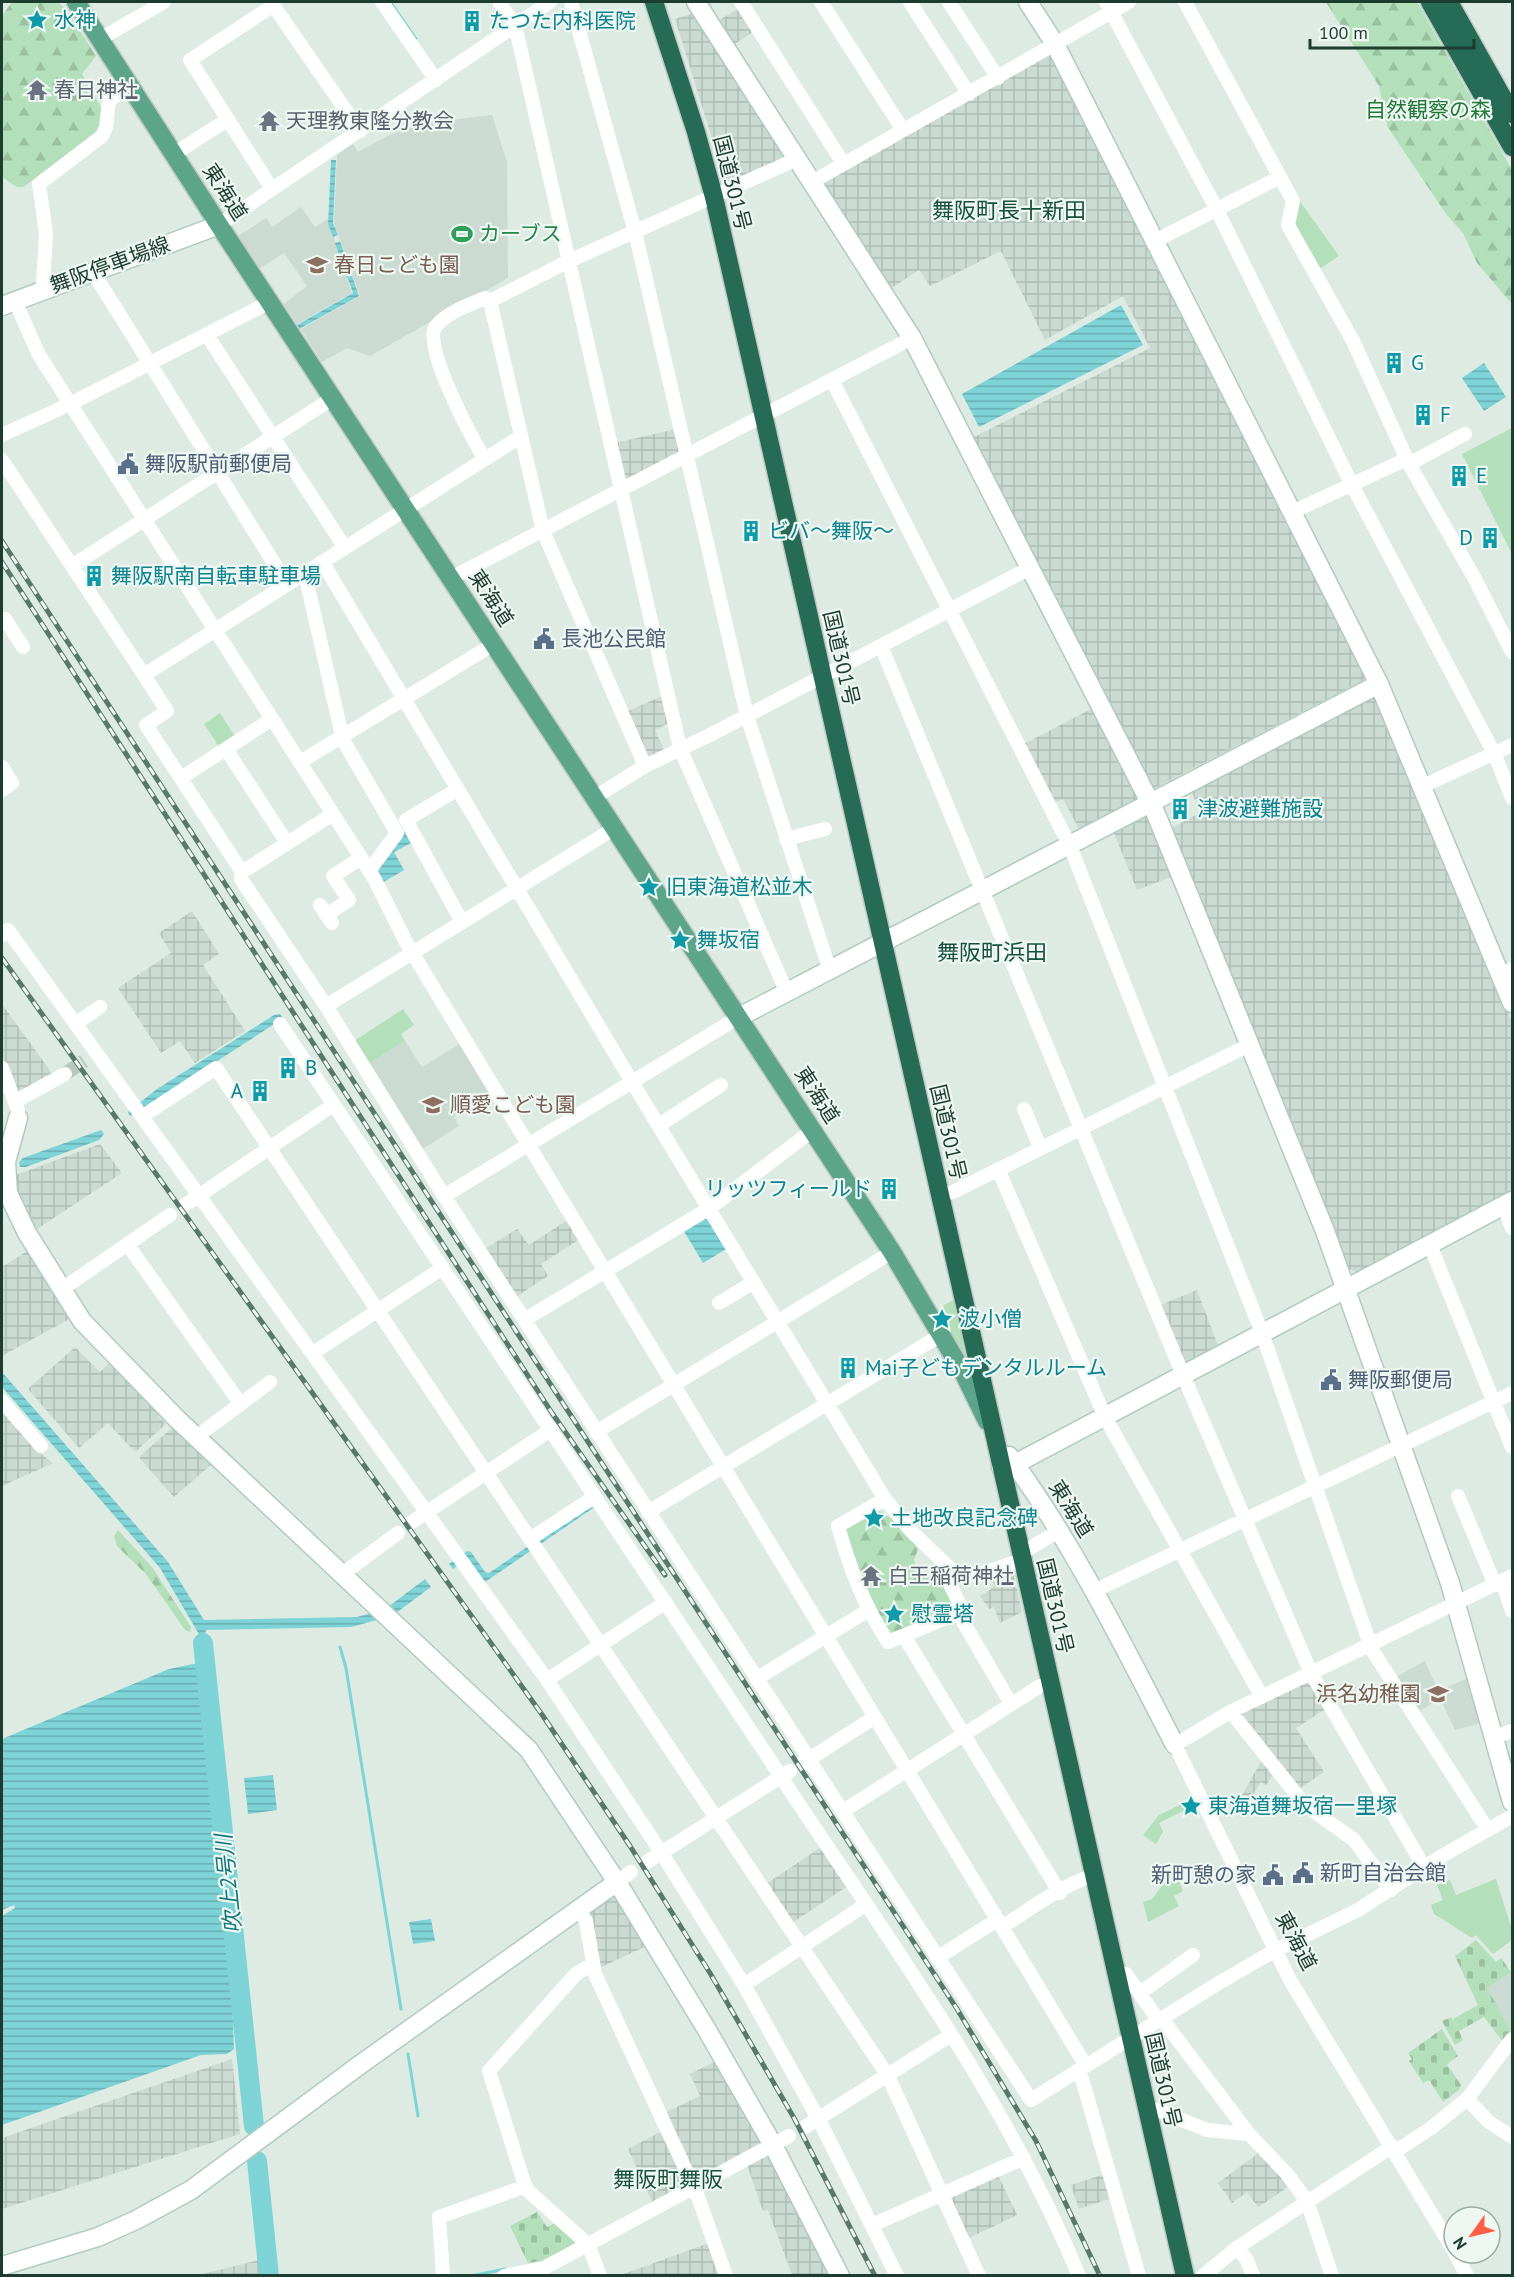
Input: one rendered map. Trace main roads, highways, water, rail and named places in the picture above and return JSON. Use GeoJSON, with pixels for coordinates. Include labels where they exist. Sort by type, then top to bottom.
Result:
{"type":"FeatureCollection","features":[{"type":"Feature","properties":{"kind":"highway","name":"国道301号"},"geometry":{"type":"LineString","coordinates":[[654,2],[696,132],[714,197],[995,1438],[1008,1466],[1050,1684],[1185,2276]]}},
{"type":"Feature","properties":{"kind":"highway"},"geometry":{"type":"LineString","coordinates":[[1430,2],[1512,147]]}},
{"type":"Feature","properties":{"kind":"highway"},"geometry":{"type":"LineString","coordinates":[[1449,2],[1512,114]]}},
{"type":"Feature","properties":{"kind":"main road","name":"東海道"},"geometry":{"type":"LineString","coordinates":[[76,2],[219,225],[892,1252],[941,1335],[995,1438]]}},
{"type":"Feature","properties":{"kind":"water"},"geometry":{"type":"Polygon","coordinates":[[[331,160],[336,160],[333,223],[338,235],[333,237],[328,224],[331,160]]]}},
{"type":"Feature","properties":{"kind":"water"},"geometry":{"type":"Polygon","coordinates":[[[340,241],[359,296],[299,329],[297,325],[353,293],[335,243],[340,241]]]}},
{"type":"Feature","properties":{"kind":"water"},"geometry":{"type":"Polygon","coordinates":[[[1121,305],[1143,345],[979,427],[962,394],[1121,305]]]}},
{"type":"Feature","properties":{"kind":"water"},"geometry":{"type":"Polygon","coordinates":[[[1484,363],[1506,397],[1484,411],[1462,378],[1484,363]]]}},
{"type":"Feature","properties":{"kind":"water"},"geometry":{"type":"Polygon","coordinates":[[[403,823],[413,842],[394,852],[404,870],[382,883],[376,873],[397,827],[403,823]]]}},
{"type":"Feature","properties":{"kind":"water"},"geometry":{"type":"Polygon","coordinates":[[[280,1014],[282,1017],[279,1021],[130,1116],[128,1112],[157,1089],[274,1015],[280,1014]]]}},
{"type":"Feature","properties":{"kind":"water"},"geometry":{"type":"Polygon","coordinates":[[[101,1130],[104,1134],[99,1140],[26,1167],[20,1167],[19,1162],[23,1158],[101,1130]]]}},
{"type":"Feature","properties":{"kind":"water"},"geometry":{"type":"Polygon","coordinates":[[[705,1214],[728,1248],[703,1263],[682,1228],[705,1214]]]}},
{"type":"Feature","properties":{"kind":"water"},"geometry":{"type":"Polygon","coordinates":[[[2,1372],[168,1562],[204,1620],[357,1617],[384,1610],[425,1579],[431,1587],[392,1616],[351,1627],[206,1630],[205,1634],[200,1636],[160,1568],[2,1387],[2,1372]]]}},
{"type":"Feature","properties":{"kind":"water"},"geometry":{"type":"Polygon","coordinates":[[[602,1496],[605,1500],[485,1582],[481,1581],[466,1560],[453,1569],[449,1564],[467,1551],[471,1552],[485,1572],[489,1573],[602,1496]]]}},
{"type":"Feature","properties":{"kind":"water"},"geometry":{"type":"Polygon","coordinates":[[[198,1663],[227,1954],[231,1972],[234,2049],[227,2054],[201,2055],[2,2125],[2,1916],[15,1908],[14,1905],[2,1910],[2,1739],[169,1669],[198,1663]]]}},
{"type":"Feature","properties":{"kind":"water"},"geometry":{"type":"Polygon","coordinates":[[[273,1775],[277,1810],[248,1814],[244,1778],[273,1775]]]}},
{"type":"Feature","properties":{"kind":"water"},"geometry":{"type":"Polygon","coordinates":[[[431,1919],[435,1941],[413,1944],[409,1922],[431,1919]]]}},
{"type":"Feature","properties":{"kind":"waterway"},"geometry":{"type":"LineString","coordinates":[[391,3],[416,39]]}},
{"type":"Feature","properties":{"kind":"waterway","name":"吹上2号川"},"geometry":{"type":"LineString","coordinates":[[203,1643],[254,2126]]}},
{"type":"Feature","properties":{"kind":"waterway"},"geometry":{"type":"LineString","coordinates":[[340,1647],[346,1668],[401,2009]]}},
{"type":"Feature","properties":{"kind":"waterway"},"geometry":{"type":"LineString","coordinates":[[408,2054],[418,2116]]}},
{"type":"Feature","properties":{"kind":"waterway","name":"吹上2号川"},"geometry":{"type":"LineString","coordinates":[[257,2161],[269,2276]]}},
{"type":"Feature","properties":{"kind":"waterway"},"geometry":{"type":"LineString","coordinates":[[471,2276],[505,2269]]}},
{"type":"Feature","properties":{"kind":"tunnel"},"geometry":{"type":"LineString","coordinates":[[65,1074],[84,1061]]}},
{"type":"Feature","properties":{"kind":"railway"},"geometry":{"type":"LineString","coordinates":[[2,541],[957,2009],[1036,2141],[1100,2276]]}},
{"type":"Feature","properties":{"kind":"railway"},"geometry":{"type":"LineString","coordinates":[[2,562],[552,1413],[665,1575]]}},
{"type":"Feature","properties":{"kind":"railway"},"geometry":{"type":"LineString","coordinates":[[2,958],[543,1716],[630,1846],[710,1973],[794,2118],[875,2276]]}},
{"type":"Feature","properties":{"kind":"place","name":"水神"},"geometry":{"type":"Point","coordinates":[37,20]}},
{"type":"Feature","properties":{"kind":"place","name":"たつた内科医院"},"geometry":{"type":"Point","coordinates":[472,21]}},
{"type":"Feature","properties":{"kind":"place","name":"春日神社"},"geometry":{"type":"Point","coordinates":[37,90]}},
{"type":"Feature","properties":{"kind":"place","name":"天理教東隆分教会"},"geometry":{"type":"Point","coordinates":[269,121]}},
{"type":"Feature","properties":{"kind":"place","name":"カーブス"},"geometry":{"type":"Point","coordinates":[462,234]}},
{"type":"Feature","properties":{"kind":"place","name":"春日こども園"},"geometry":{"type":"Point","coordinates":[317,265]}},
{"type":"Feature","properties":{"kind":"place","name":"G"},"geometry":{"type":"Point","coordinates":[1394,363]}},
{"type":"Feature","properties":{"kind":"place","name":"F"},"geometry":{"type":"Point","coordinates":[1423,415]}},
{"type":"Feature","properties":{"kind":"place","name":"舞阪駅前郵便局"},"geometry":{"type":"Point","coordinates":[128,464]}},
{"type":"Feature","properties":{"kind":"place","name":"E"},"geometry":{"type":"Point","coordinates":[1459,476]}},
{"type":"Feature","properties":{"kind":"place","name":"ビバ～舞阪～"},"geometry":{"type":"Point","coordinates":[751,531]}},
{"type":"Feature","properties":{"kind":"place","name":"D"},"geometry":{"type":"Point","coordinates":[1490,538]}},
{"type":"Feature","properties":{"kind":"place","name":"舞阪駅南自転車駐車場"},"geometry":{"type":"Point","coordinates":[94,576]}},
{"type":"Feature","properties":{"kind":"place","name":"長池公民館"},"geometry":{"type":"Point","coordinates":[544,639]}},
{"type":"Feature","properties":{"kind":"place","name":"津波避難施設"},"geometry":{"type":"Point","coordinates":[1180,809]}},
{"type":"Feature","properties":{"kind":"place","name":"旧東海道松並木"},"geometry":{"type":"Point","coordinates":[649,887]}},
{"type":"Feature","properties":{"kind":"place","name":"舞坂宿"},"geometry":{"type":"Point","coordinates":[680,940]}},
{"type":"Feature","properties":{"kind":"place","name":"B"},"geometry":{"type":"Point","coordinates":[288,1068]}},
{"type":"Feature","properties":{"kind":"place","name":"A"},"geometry":{"type":"Point","coordinates":[260,1091]}},
{"type":"Feature","properties":{"kind":"place","name":"順愛こども園"},"geometry":{"type":"Point","coordinates":[433,1105]}},
{"type":"Feature","properties":{"kind":"place","name":"リッツフィールド"},"geometry":{"type":"Point","coordinates":[889,1189]}},
{"type":"Feature","properties":{"kind":"place","name":"波小僧"},"geometry":{"type":"Point","coordinates":[942,1319]}},
{"type":"Feature","properties":{"kind":"place","name":"Mai子どもデンタルルーム"},"geometry":{"type":"Point","coordinates":[848,1368]}},
{"type":"Feature","properties":{"kind":"place","name":"舞阪郵便局"},"geometry":{"type":"Point","coordinates":[1331,1380]}},
{"type":"Feature","properties":{"kind":"place","name":"土地改良記念碑"},"geometry":{"type":"Point","coordinates":[874,1518]}},
{"type":"Feature","properties":{"kind":"place","name":"白王稲荷神社"},"geometry":{"type":"Point","coordinates":[871,1576]}},
{"type":"Feature","properties":{"kind":"place","name":"慰霊塔"},"geometry":{"type":"Point","coordinates":[894,1614]}},
{"type":"Feature","properties":{"kind":"place","name":"浜名幼稚園"},"geometry":{"type":"Point","coordinates":[1438,1694]}},
{"type":"Feature","properties":{"kind":"place","name":"東海道舞坂宿一里塚"},"geometry":{"type":"Point","coordinates":[1191,1806]}},
{"type":"Feature","properties":{"kind":"place","name":"新町自治会館"},"geometry":{"type":"Point","coordinates":[1303,1873]}},
{"type":"Feature","properties":{"kind":"place","name":"新町憩の家"},"geometry":{"type":"Point","coordinates":[1273,1875]}},
{"type":"Feature","properties":{"kind":"district","name":"舞阪町長十新田"},"geometry":{"type":"Point","coordinates":[1009,210]}},
{"type":"Feature","properties":{"kind":"district","name":"舞阪町浜田"},"geometry":{"type":"Point","coordinates":[992,952]}},
{"type":"Feature","properties":{"kind":"district","name":"舞阪町舞阪"},"geometry":{"type":"Point","coordinates":[668,2179]}},
{"type":"Feature","properties":{"kind":"park label","name":"自然観察の森"},"geometry":{"type":"Point","coordinates":[1428,110]}}]}
